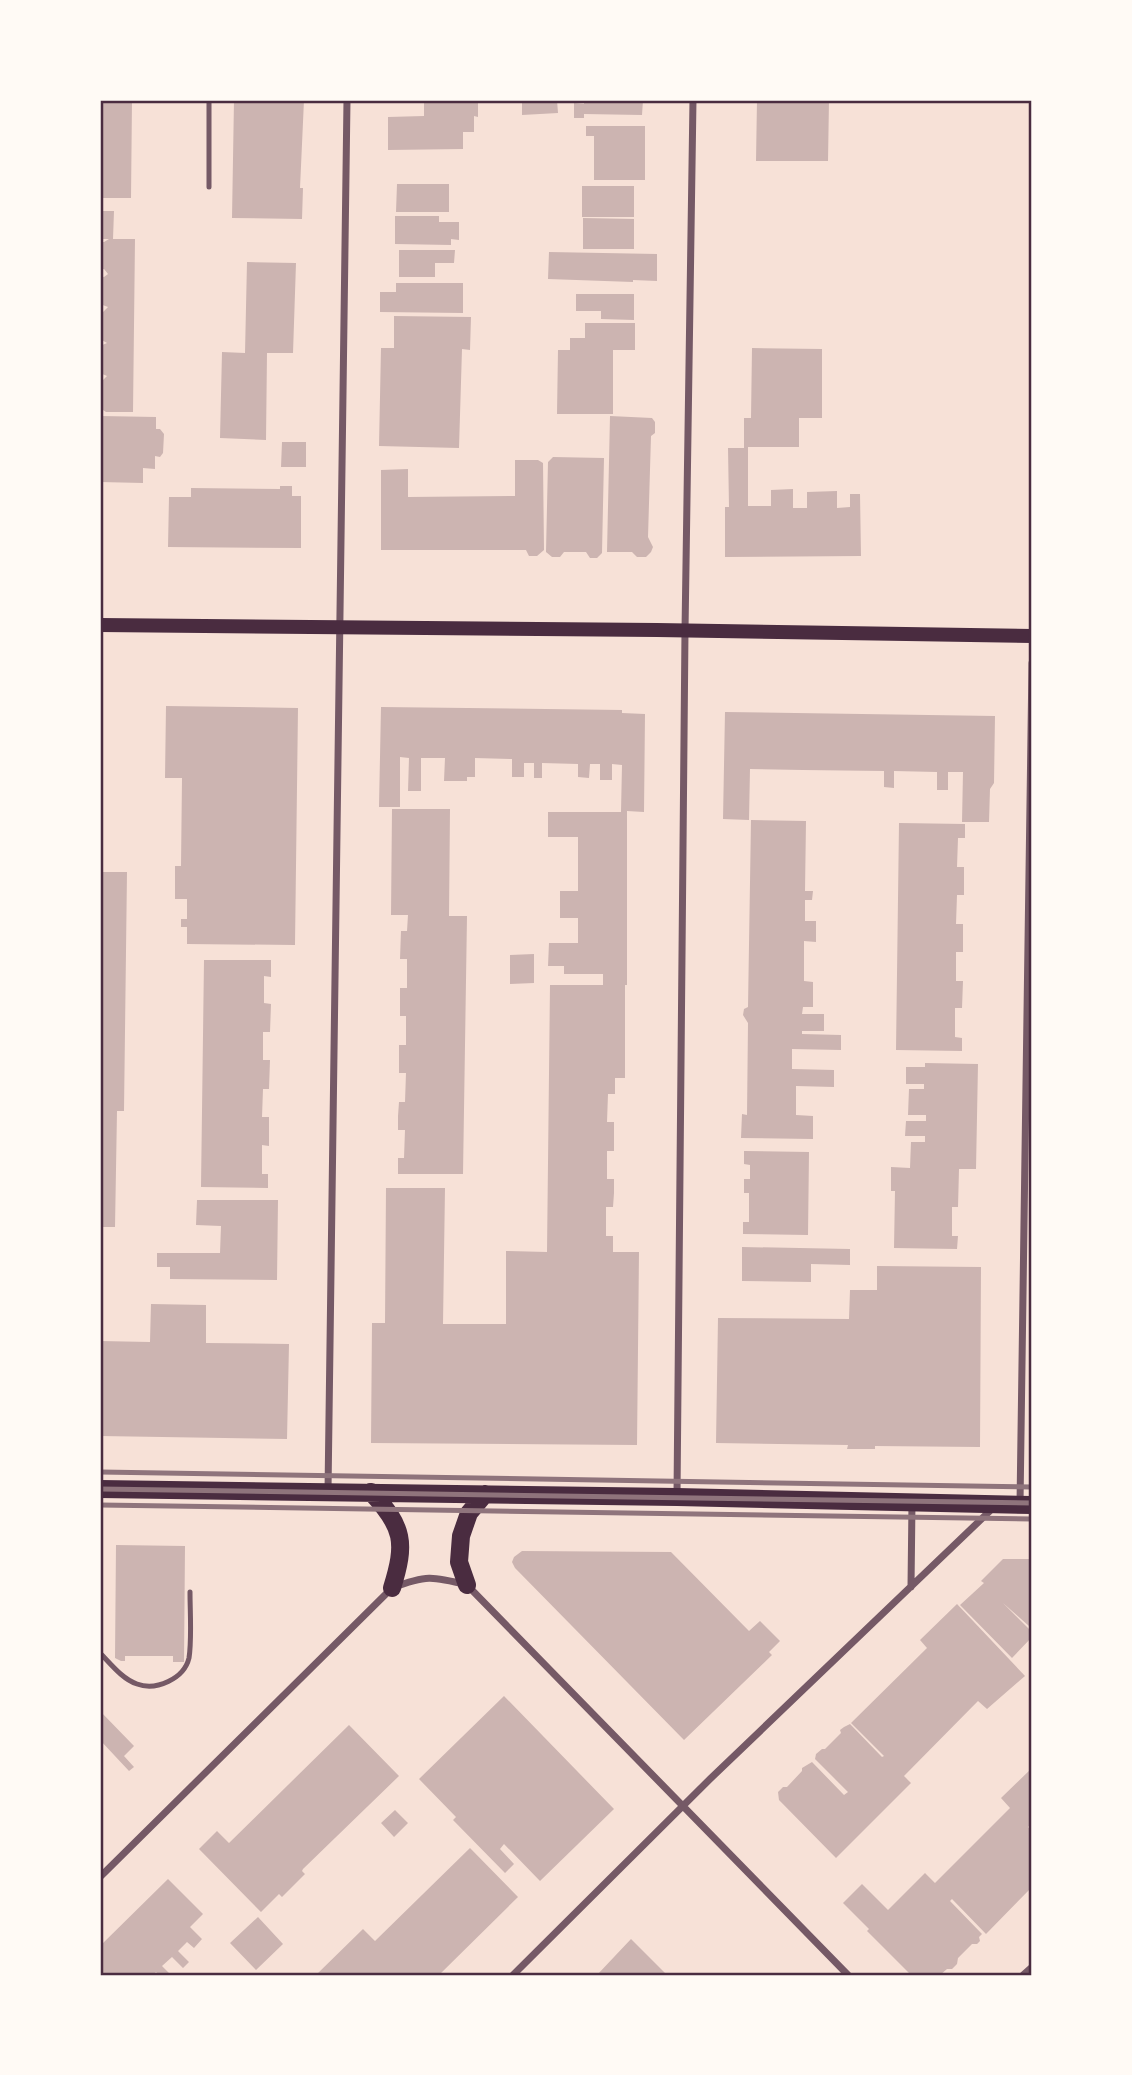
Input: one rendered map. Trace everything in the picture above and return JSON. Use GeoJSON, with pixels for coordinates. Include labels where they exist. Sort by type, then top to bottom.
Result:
{"type":"FeatureCollection","features":[{"type":"Feature","properties":{"kind":"main road"},"geometry":{"type":"LineString","coordinates":[[100,625],[1032,636]]}},
{"type":"Feature","properties":{"kind":"main road"},"geometry":{"type":"LineString","coordinates":[[100,1489],[1026,1505]]}},
{"type":"Feature","properties":{"kind":"main road"},"geometry":{"type":"LineString","coordinates":[[371,1492],[388,1511],[400,1536],[401,1560],[392,1588]]}},
{"type":"Feature","properties":{"kind":"main road"},"geometry":{"type":"LineString","coordinates":[[467,1585],[459,1562],[461,1536],[468,1513],[485,1494]]}},
{"type":"Feature","properties":{"kind":"street"},"geometry":{"type":"LineString","coordinates":[[328,1492],[347,100]]}},
{"type":"Feature","properties":{"kind":"street"},"geometry":{"type":"LineString","coordinates":[[677,1497],[693,100]]}},
{"type":"Feature","properties":{"kind":"street"},"geometry":{"type":"LineString","coordinates":[[1026,1505],[1032,663]]}},
{"type":"Feature","properties":{"kind":"street"},"geometry":{"type":"LineString","coordinates":[[911,1588],[912,1503]]}},
{"type":"Feature","properties":{"kind":"street"},"geometry":{"type":"LineString","coordinates":[[513,1975],[996,1505]]}},
{"type":"Feature","properties":{"kind":"street"},"geometry":{"type":"LineString","coordinates":[[100,1877],[392,1588],[418,1578],[440,1578],[467,1585],[848,1975]]}},
{"type":"Feature","properties":{"kind":"street"},"geometry":{"type":"LineString","coordinates":[[1024,1975],[1032,1967]]}},
{"type":"Feature","properties":{"kind":"lane"},"geometry":{"type":"LineString","coordinates":[[209,100],[209,187]]}},
{"type":"Feature","properties":{"kind":"lane"},"geometry":{"type":"LineString","coordinates":[[100,1653],[135,1684],[157,1686],[173,1680],[183,1670],[188,1659],[190,1592]]}},
{"type":"Feature","properties":{"kind":"building"},"geometry":{"type":"Polygon","coordinates":[[[100,100],[132,100],[131,198],[100,198],[100,100]]]}},
{"type":"Feature","properties":{"kind":"building"},"geometry":{"type":"Polygon","coordinates":[[[234,100],[304,100],[300,188],[303,188],[302,219],[232,218],[234,100]]]}},
{"type":"Feature","properties":{"kind":"building"},"geometry":{"type":"Polygon","coordinates":[[[424,100],[478,100],[478,117],[474,116],[474,132],[463,132],[463,149],[388,150],[388,117],[424,116],[424,100]]]}},
{"type":"Feature","properties":{"kind":"building"},"geometry":{"type":"Polygon","coordinates":[[[522,100],[557,100],[558,113],[522,115],[522,100]]]}},
{"type":"Feature","properties":{"kind":"building"},"geometry":{"type":"Polygon","coordinates":[[[584,100],[643,100],[642,115],[584,114],[584,118],[574,118],[574,103],[584,104],[584,100]]]}},
{"type":"Feature","properties":{"kind":"building"},"geometry":{"type":"Polygon","coordinates":[[[757,100],[829,100],[828,161],[756,161],[757,100]]]}},
{"type":"Feature","properties":{"kind":"building"},"geometry":{"type":"Polygon","coordinates":[[[586,126],[645,126],[645,180],[594,180],[594,136],[586,136],[586,126]]]}},
{"type":"Feature","properties":{"kind":"building"},"geometry":{"type":"Polygon","coordinates":[[[397,184],[449,184],[449,212],[396,212],[397,184]]]}},
{"type":"Feature","properties":{"kind":"building"},"geometry":{"type":"Polygon","coordinates":[[[582,186],[634,186],[634,217],[582,217],[582,186]]]}},
{"type":"Feature","properties":{"kind":"building"},"geometry":{"type":"Polygon","coordinates":[[[100,211],[114,211],[113,239],[135,239],[133,412],[106,412],[100,408],[100,381],[107,376],[100,373],[100,346],[107,343],[100,339],[100,312],[108,307],[100,304],[100,276],[108,274],[104,269],[100,269],[100,242],[109,239],[100,239],[100,211]]]}},
{"type":"Feature","properties":{"kind":"building"},"geometry":{"type":"Polygon","coordinates":[[[395,216],[439,216],[439,222],[459,222],[459,240],[451,239],[451,245],[395,244],[395,216]]]}},
{"type":"Feature","properties":{"kind":"building"},"geometry":{"type":"Polygon","coordinates":[[[583,218],[634,219],[634,249],[583,249],[583,218]]]}},
{"type":"Feature","properties":{"kind":"building"},"geometry":{"type":"Polygon","coordinates":[[[399,250],[455,250],[454,263],[435,263],[435,277],[399,277],[399,250]]]}},
{"type":"Feature","properties":{"kind":"building"},"geometry":{"type":"Polygon","coordinates":[[[549,252],[657,254],[657,281],[548,279],[549,252]]]}},
{"type":"Feature","properties":{"kind":"building"},"geometry":{"type":"Polygon","coordinates":[[[247,262],[296,263],[293,353],[267,353],[266,440],[220,438],[222,352],[245,353],[247,262]]]}},
{"type":"Feature","properties":{"kind":"building"},"geometry":{"type":"Polygon","coordinates":[[[396,283],[463,283],[463,313],[380,312],[380,292],[396,292],[396,283]]]}},
{"type":"Feature","properties":{"kind":"building"},"geometry":{"type":"Polygon","coordinates":[[[576,294],[634,294],[634,320],[601,319],[601,311],[576,311],[576,294]]]}},
{"type":"Feature","properties":{"kind":"building"},"geometry":{"type":"Polygon","coordinates":[[[394,316],[471,317],[470,350],[462,349],[459,448],[379,446],[381,348],[394,348],[394,316]]]}},
{"type":"Feature","properties":{"kind":"building"},"geometry":{"type":"Polygon","coordinates":[[[585,323],[635,323],[635,350],[613,350],[613,414],[557,414],[558,350],[570,350],[570,338],[585,338],[585,323]]]}},
{"type":"Feature","properties":{"kind":"building"},"geometry":{"type":"Polygon","coordinates":[[[752,348],[822,349],[822,418],[799,418],[799,447],[748,447],[748,506],[771,506],[771,490],[793,489],[793,508],[807,508],[807,492],[837,491],[837,508],[850,507],[850,494],[860,494],[861,556],[725,557],[725,507],[729,507],[728,448],[744,448],[744,418],[751,418],[752,348]]]}},
{"type":"Feature","properties":{"kind":"building"},"geometry":{"type":"Polygon","coordinates":[[[100,416],[156,417],[156,429],[160,429],[164,434],[163,453],[160,457],[155,456],[155,469],[143,468],[143,483],[100,482],[100,416]]]}},
{"type":"Feature","properties":{"kind":"building"},"geometry":{"type":"Polygon","coordinates":[[[610,416],[652,418],[655,422],[655,433],[651,436],[648,537],[653,547],[646,557],[637,557],[632,552],[607,552],[610,416]]]}},
{"type":"Feature","properties":{"kind":"building"},"geometry":{"type":"Polygon","coordinates":[[[282,442],[306,442],[306,467],[281,467],[282,442]]]}},
{"type":"Feature","properties":{"kind":"building"},"geometry":{"type":"Polygon","coordinates":[[[553,457],[604,458],[602,553],[597,558],[590,558],[586,552],[564,552],[560,557],[552,557],[546,552],[548,462],[553,457]]]}},
{"type":"Feature","properties":{"kind":"building"},"geometry":{"type":"Polygon","coordinates":[[[515,460],[538,460],[543,463],[544,550],[537,556],[529,556],[526,550],[381,550],[381,470],[408,469],[408,497],[515,496],[515,460]]]}},
{"type":"Feature","properties":{"kind":"building"},"geometry":{"type":"Polygon","coordinates":[[[280,486],[292,486],[292,496],[301,496],[301,548],[168,547],[169,497],[191,497],[191,488],[280,489],[280,486]]]}},
{"type":"Feature","properties":{"kind":"building"},"geometry":{"type":"Polygon","coordinates":[[[166,706],[298,708],[295,945],[187,944],[187,927],[181,927],[181,919],[187,919],[187,899],[175,899],[175,866],[181,866],[182,778],[165,778],[166,706]]]}},
{"type":"Feature","properties":{"kind":"building"},"geometry":{"type":"Polygon","coordinates":[[[381,707],[622,710],[622,713],[645,714],[644,812],[627,811],[625,1078],[615,1078],[615,1094],[608,1094],[607,1122],[614,1122],[614,1151],[607,1151],[607,1179],[614,1179],[614,1193],[613,1207],[606,1207],[606,1236],[613,1236],[613,1252],[639,1252],[637,1445],[371,1443],[372,1323],[385,1323],[386,1188],[445,1188],[443,1324],[506,1324],[506,1251],[547,1252],[550,985],[603,985],[603,974],[564,974],[564,966],[548,966],[549,943],[578,943],[578,918],[560,918],[560,891],[578,891],[578,837],[548,837],[548,812],[621,812],[622,765],[612,764],[612,780],[600,780],[600,764],[590,764],[589,778],[578,777],[578,764],[542,763],[542,778],[534,778],[534,763],[524,763],[524,777],[512,777],[512,759],[475,758],[475,777],[467,777],[467,781],[444,781],[445,758],[421,758],[421,791],[408,791],[409,758],[400,757],[400,807],[379,807],[381,707]]]}},
{"type":"Feature","properties":{"kind":"building"},"geometry":{"type":"Polygon","coordinates":[[[725,712],[995,716],[994,783],[990,789],[989,822],[962,822],[963,772],[948,772],[948,790],[937,790],[937,772],[894,771],[894,788],[884,787],[884,771],[750,769],[749,820],[723,819],[725,712]]]}},
{"type":"Feature","properties":{"kind":"building"},"geometry":{"type":"Polygon","coordinates":[[[392,809],[450,809],[449,916],[467,916],[463,1174],[398,1174],[398,1158],[404,1158],[405,1130],[398,1130],[398,1116],[399,1102],[405,1102],[406,1073],[399,1073],[399,1045],[406,1045],[406,1016],[400,1016],[400,988],[407,988],[407,959],[400,959],[401,931],[407,931],[408,915],[391,915],[392,809]]]}},
{"type":"Feature","properties":{"kind":"building"},"geometry":{"type":"Polygon","coordinates":[[[751,820],[806,821],[805,891],[813,891],[812,900],[805,900],[805,921],[816,921],[816,942],[804,941],[804,981],[813,982],[813,1007],[803,1007],[802,1014],[824,1014],[824,1031],[802,1031],[802,1034],[841,1035],[841,1050],[792,1049],[792,1069],[834,1070],[834,1087],[796,1086],[796,1115],[813,1116],[813,1139],[741,1138],[742,1114],[747,1115],[748,1023],[743,1015],[744,1009],[748,1007],[751,820]]]}},
{"type":"Feature","properties":{"kind":"building"},"geometry":{"type":"Polygon","coordinates":[[[899,823],[965,824],[965,838],[958,838],[957,867],[964,867],[964,895],[957,895],[956,924],[963,924],[963,952],[956,952],[956,981],[963,981],[962,1008],[955,1008],[955,1037],[962,1038],[962,1051],[896,1050],[899,823]]]}},
{"type":"Feature","properties":{"kind":"building"},"geometry":{"type":"Polygon","coordinates":[[[100,872],[127,872],[124,1111],[117,1111],[115,1227],[100,1227],[100,872]]]}},
{"type":"Feature","properties":{"kind":"building"},"geometry":{"type":"Polygon","coordinates":[[[534,954],[534,983],[510,984],[510,955],[534,954]]]}},
{"type":"Feature","properties":{"kind":"building"},"geometry":{"type":"Polygon","coordinates":[[[204,960],[271,960],[271,977],[264,976],[264,1003],[271,1004],[270,1032],[263,1032],[263,1060],[270,1060],[269,1089],[263,1089],[262,1117],[269,1117],[269,1146],[262,1145],[262,1174],[268,1174],[268,1188],[201,1187],[204,960]]]}},
{"type":"Feature","properties":{"kind":"building"},"geometry":{"type":"Polygon","coordinates":[[[925,1063],[978,1064],[976,1169],[959,1169],[958,1207],[952,1207],[952,1236],[958,1236],[957,1249],[894,1248],[895,1191],[891,1191],[891,1167],[910,1168],[911,1142],[925,1142],[925,1136],[905,1136],[906,1121],[926,1121],[926,1115],[908,1115],[909,1089],[924,1089],[924,1084],[906,1084],[906,1067],[925,1067],[925,1063]]]}},
{"type":"Feature","properties":{"kind":"building"},"geometry":{"type":"Polygon","coordinates":[[[744,1151],[809,1152],[808,1235],[743,1234],[743,1222],[749,1222],[749,1193],[744,1193],[744,1179],[750,1179],[750,1165],[744,1164],[744,1151]]]}},
{"type":"Feature","properties":{"kind":"building"},"geometry":{"type":"Polygon","coordinates":[[[197,1200],[278,1200],[277,1280],[170,1279],[170,1267],[157,1267],[157,1253],[220,1253],[221,1226],[196,1225],[197,1200]]]}},
{"type":"Feature","properties":{"kind":"building"},"geometry":{"type":"Polygon","coordinates":[[[742,1247],[850,1249],[850,1265],[811,1264],[811,1282],[742,1281],[742,1247]]]}},
{"type":"Feature","properties":{"kind":"building"},"geometry":{"type":"Polygon","coordinates":[[[877,1266],[981,1267],[980,1447],[875,1446],[875,1449],[847,1449],[848,1445],[716,1443],[718,1318],[849,1319],[850,1290],[877,1290],[877,1266]]]}},
{"type":"Feature","properties":{"kind":"building"},"geometry":{"type":"Polygon","coordinates":[[[151,1304],[206,1305],[206,1343],[289,1344],[287,1439],[100,1436],[100,1341],[150,1342],[151,1304]]]}},
{"type":"Feature","properties":{"kind":"building"},"geometry":{"type":"Polygon","coordinates":[[[116,1545],[185,1546],[184,1662],[173,1662],[173,1656],[125,1656],[125,1661],[115,1658],[116,1545]]]}},
{"type":"Feature","properties":{"kind":"building"},"geometry":{"type":"Polygon","coordinates":[[[522,1551],[671,1552],[749,1631],[760,1621],[780,1641],[769,1652],[772,1655],[684,1740],[515,1568],[512,1562],[514,1557],[522,1551]]]}},
{"type":"Feature","properties":{"kind":"building"},"geometry":{"type":"Polygon","coordinates":[[[1003,1559],[1031,1559],[1029,1626],[1003,1603],[1032,1632],[1032,1637],[1012,1658],[960,1605],[984,1583],[981,1581],[1003,1559]]]}},
{"type":"Feature","properties":{"kind":"building"},"geometry":{"type":"Polygon","coordinates":[[[957,1604],[1025,1676],[987,1709],[978,1701],[904,1776],[911,1783],[836,1858],[779,1800],[778,1792],[787,1787],[802,1768],[812,1762],[844,1795],[848,1792],[815,1759],[816,1754],[841,1733],[840,1730],[850,1724],[884,1756],[851,1723],[927,1648],[920,1640],[957,1604]]]}},
{"type":"Feature","properties":{"kind":"building"},"geometry":{"type":"Polygon","coordinates":[[[504,1696],[614,1809],[540,1881],[504,1844],[500,1849],[514,1864],[505,1873],[453,1820],[456,1817],[419,1779],[504,1696]]]}},
{"type":"Feature","properties":{"kind":"building"},"geometry":{"type":"Polygon","coordinates":[[[100,1711],[134,1746],[124,1756],[134,1767],[129,1771],[100,1740],[100,1711]]]}},
{"type":"Feature","properties":{"kind":"building"},"geometry":{"type":"Polygon","coordinates":[[[349,1725],[399,1776],[303,1869],[305,1874],[282,1897],[279,1894],[261,1912],[199,1849],[217,1831],[229,1843],[349,1725]]]}},
{"type":"Feature","properties":{"kind":"building"},"geometry":{"type":"Polygon","coordinates":[[[1032,1768],[1032,1827],[1028,1827],[1032,1831],[1032,1887],[986,1934],[952,1899],[950,1901],[982,1934],[980,1941],[972,1944],[958,1958],[952,1969],[947,1969],[940,1975],[911,1975],[843,1903],[862,1884],[888,1910],[925,1873],[935,1883],[1010,1808],[1001,1798],[1032,1768]]]}},
{"type":"Feature","properties":{"kind":"building"},"geometry":{"type":"Polygon","coordinates":[[[395,1810],[408,1823],[394,1837],[381,1823],[395,1810]]]}},
{"type":"Feature","properties":{"kind":"building"},"geometry":{"type":"Polygon","coordinates":[[[470,1848],[518,1897],[439,1975],[316,1975],[363,1929],[375,1941],[470,1848]]]}},
{"type":"Feature","properties":{"kind":"building"},"geometry":{"type":"Polygon","coordinates":[[[168,1879],[203,1914],[190,1927],[202,1939],[194,1948],[187,1942],[178,1951],[189,1962],[183,1968],[172,1957],[162,1966],[171,1975],[159,1975],[156,1972],[153,1975],[100,1975],[100,1946],[168,1879]]]}},
{"type":"Feature","properties":{"kind":"building"},"geometry":{"type":"Polygon","coordinates":[[[258,1917],[283,1944],[256,1970],[230,1943],[258,1917]]]}},
{"type":"Feature","properties":{"kind":"building"},"geometry":{"type":"Polygon","coordinates":[[[631,1939],[667,1975],[597,1975],[631,1939]]]}},
{"type":"Feature","properties":{"kind":"railway"},"geometry":{"type":"LineString","coordinates":[[100,1472],[1032,1487]]}},
{"type":"Feature","properties":{"kind":"railway"},"geometry":{"type":"LineString","coordinates":[[100,1489],[1032,1503]]}},
{"type":"Feature","properties":{"kind":"railway"},"geometry":{"type":"LineString","coordinates":[[100,1505],[1032,1519]]}}]}
